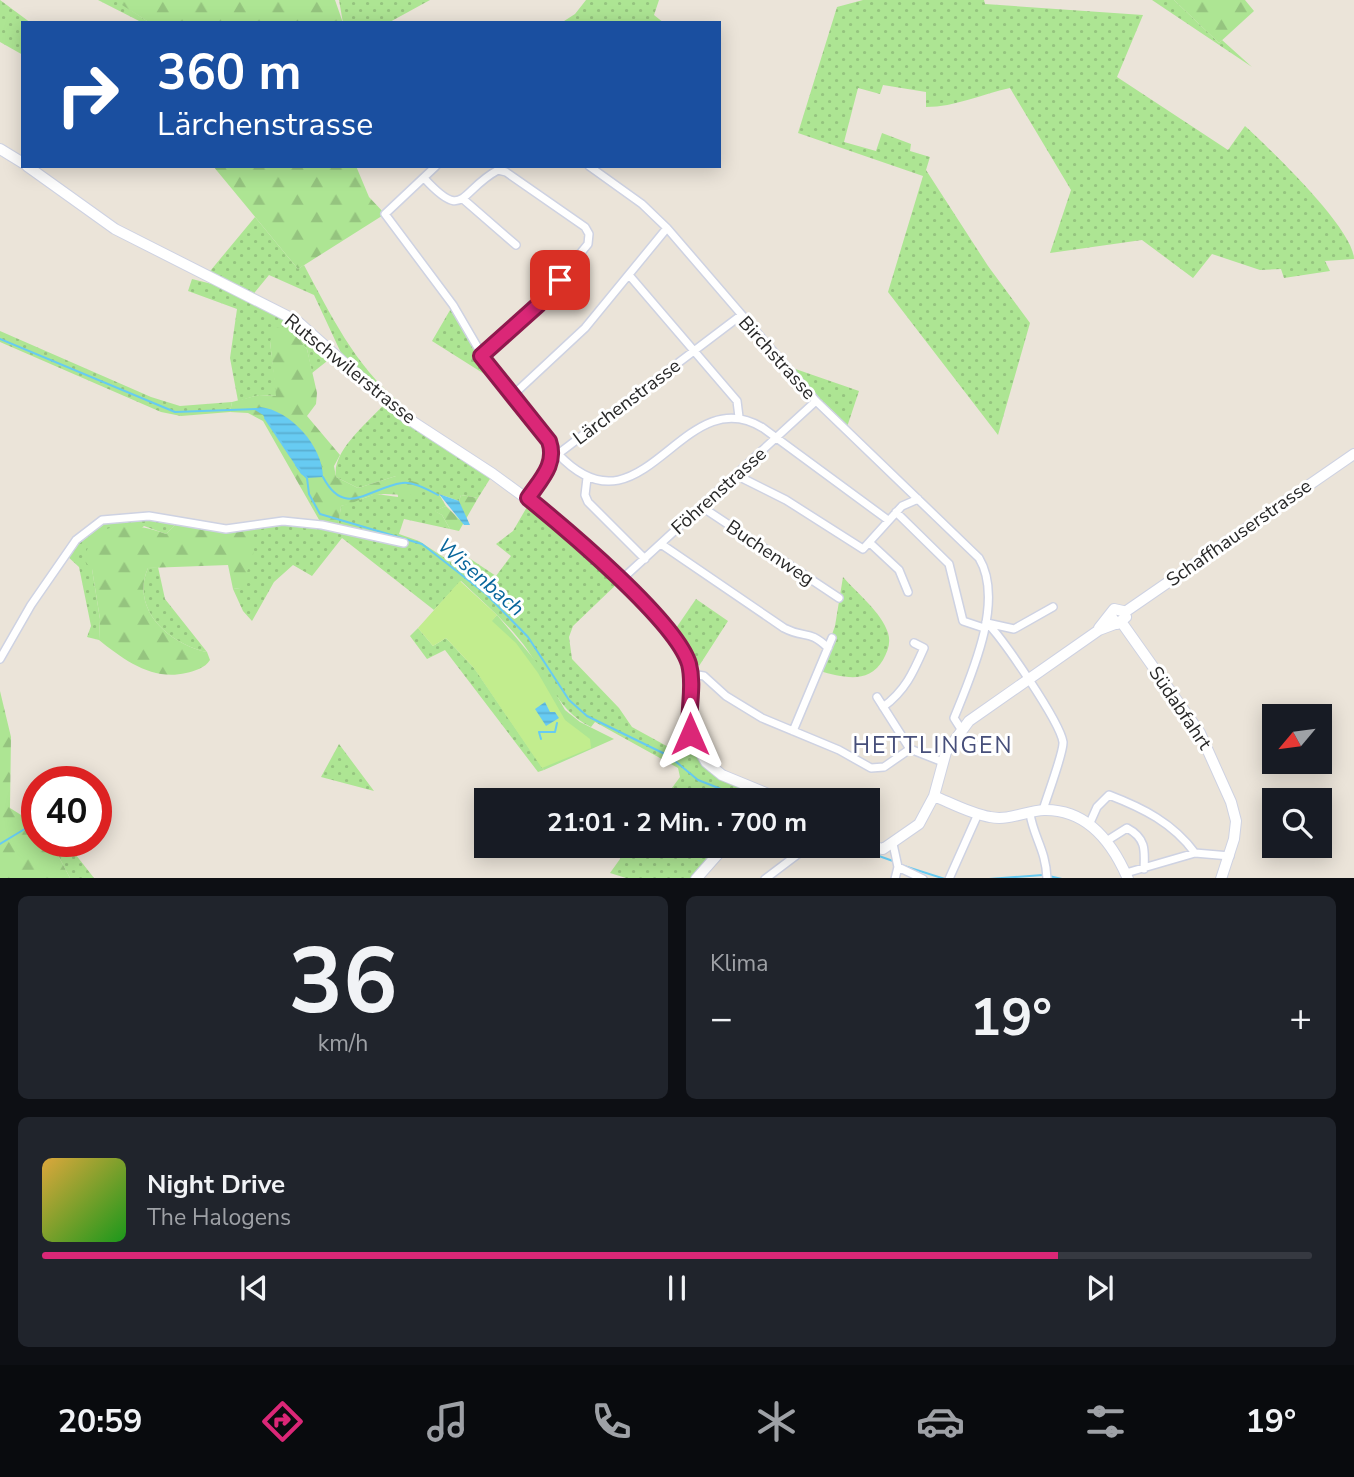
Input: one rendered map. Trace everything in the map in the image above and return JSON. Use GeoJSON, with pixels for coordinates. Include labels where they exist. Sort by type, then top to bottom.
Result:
{"type":"FeatureCollection","features":[{"type":"Feature","properties":{"kind":"street","name":"Rutschwilerstrasse"},"geometry":{"type":"LineString","coordinates":[[0,149],[21,162]]}},
{"type":"Feature","properties":{"kind":"street","name":"Rutschwilerstrasse"},"geometry":{"type":"LineString","coordinates":[[29,168],[115,229],[297,321],[404,416],[528,498],[621,580],[680,646],[691,674],[689,725],[699,754],[722,775],[752,788]]}},
{"type":"Feature","properties":{"kind":"street"},"geometry":{"type":"LineString","coordinates":[[434,168],[385,214],[431,273],[481,356],[549,441],[556,454],[587,478],[623,481],[640,473],[707,422],[739,417],[757,424],[888,520]]}},
{"type":"Feature","properties":{"kind":"street","name":"Birchstrasse"},"geometry":{"type":"LineString","coordinates":[[592,168],[642,204],[667,228],[740,316],[816,401],[969,547],[984,566],[985,625],[976,665],[954,718],[961,729]]}},
{"type":"Feature","properties":{"kind":"street"},"geometry":{"type":"LineString","coordinates":[[424,178],[442,198],[454,202],[463,199],[491,174],[498,170],[506,172],[585,228],[589,234],[588,244],[538,305],[481,356]]}},
{"type":"Feature","properties":{"kind":"street"},"geometry":{"type":"LineString","coordinates":[[463,199],[516,245]]}},
{"type":"Feature","properties":{"kind":"street"},"geometry":{"type":"LineString","coordinates":[[513,395],[585,328],[667,228]]}},
{"type":"Feature","properties":{"kind":"street"},"geometry":{"type":"LineString","coordinates":[[629,275],[737,401],[739,417]]}},
{"type":"Feature","properties":{"kind":"street","name":"Lärchenstrasse"},"geometry":{"type":"LineString","coordinates":[[528,498],[556,454],[740,316]]}},
{"type":"Feature","properties":{"kind":"street","name":"Föhrenstrasse"},"geometry":{"type":"LineString","coordinates":[[621,580],[816,401]]}},
{"type":"Feature","properties":{"kind":"street","name":"Schaffhauserstrasse"},"geometry":{"type":"LineString","coordinates":[[894,844],[919,824],[934,796],[943,762],[961,729],[980,711],[1118,619],[1354,454]]}},
{"type":"Feature","properties":{"kind":"street"},"geometry":{"type":"LineString","coordinates":[[736,475],[786,500],[863,549],[896,512],[918,499]]}},
{"type":"Feature","properties":{"kind":"street"},"geometry":{"type":"LineString","coordinates":[[587,478],[585,495],[588,502],[645,559]]}},
{"type":"Feature","properties":{"kind":"street","name":"Buchenweg"},"geometry":{"type":"LineString","coordinates":[[702,507],[839,598]]}},
{"type":"Feature","properties":{"kind":"street"},"geometry":{"type":"LineString","coordinates":[[896,512],[949,564],[963,621],[1014,629],[1054,607]]}},
{"type":"Feature","properties":{"kind":"street"},"geometry":{"type":"LineString","coordinates":[[0,659],[31,605],[76,540],[102,520],[149,516],[226,529],[284,521],[322,525],[404,543]]}},
{"type":"Feature","properties":{"kind":"street"},"geometry":{"type":"LineString","coordinates":[[661,544],[784,628],[796,634],[815,635],[828,648]]}},
{"type":"Feature","properties":{"kind":"street"},"geometry":{"type":"LineString","coordinates":[[870,544],[900,570],[908,592]]}},
{"type":"Feature","properties":{"kind":"street","name":"Südabfahrt"},"geometry":{"type":"LineString","coordinates":[[1118,619],[1209,748],[1236,821],[1230,856],[1221,878]]}},
{"type":"Feature","properties":{"kind":"street"},"geometry":{"type":"LineString","coordinates":[[985,625],[1027,680],[1063,740],[1063,751],[1052,775],[1043,810]]}},
{"type":"Feature","properties":{"kind":"street"},"geometry":{"type":"LineString","coordinates":[[793,731],[832,638]]}},
{"type":"Feature","properties":{"kind":"street"},"geometry":{"type":"LineString","coordinates":[[883,707],[899,695],[910,680],[924,648],[914,643]]}},
{"type":"Feature","properties":{"kind":"street"},"geometry":{"type":"LineString","coordinates":[[691,674],[704,676],[744,708],[875,769],[884,768],[910,749]]}},
{"type":"Feature","properties":{"kind":"street"},"geometry":{"type":"LineString","coordinates":[[877,697],[910,749],[943,762]]}},
{"type":"Feature","properties":{"kind":"street"},"geometry":{"type":"LineString","coordinates":[[1088,825],[1097,807],[1109,795],[1154,816],[1182,836],[1195,853]]}},
{"type":"Feature","properties":{"kind":"street"},"geometry":{"type":"LineString","coordinates":[[934,796],[995,818],[1043,810],[1057,812],[1088,825],[1108,840],[1127,876],[1195,853],[1230,856]]}},
{"type":"Feature","properties":{"kind":"street"},"geometry":{"type":"LineString","coordinates":[[949,877],[978,814]]}},
{"type":"Feature","properties":{"kind":"street"},"geometry":{"type":"LineString","coordinates":[[1030,814],[1032,828],[1045,853],[1047,876]]}},
{"type":"Feature","properties":{"kind":"street"},"geometry":{"type":"LineString","coordinates":[[1108,840],[1127,828],[1137,833],[1145,845],[1144,869]]}},
{"type":"Feature","properties":{"kind":"street"},"geometry":{"type":"LineString","coordinates":[[880,848],[894,844],[898,864],[895,878]]}},
{"type":"Feature","properties":{"kind":"street"},"geometry":{"type":"LineString","coordinates":[[696,878],[714,858]]}},
{"type":"Feature","properties":{"kind":"street"},"geometry":{"type":"LineString","coordinates":[[765,878],[792,858]]}},
{"type":"Feature","properties":{"kind":"street"},"geometry":{"type":"LineString","coordinates":[[898,864],[923,878]]}},
{"type":"Feature","properties":{"kind":"green space"},"geometry":{"type":"Polygon","coordinates":[[[0,0],[28,21],[21,21],[21,54],[0,42],[0,0]]]}},
{"type":"Feature","properties":{"kind":"green space"},"geometry":{"type":"Polygon","coordinates":[[[98,0],[122,0],[123,5],[147,21],[139,21],[98,0]]]}},
{"type":"Feature","properties":{"kind":"green space"},"geometry":{"type":"Polygon","coordinates":[[[122,0],[335,0],[342,21],[147,21],[122,5],[122,0]]]}},
{"type":"Feature","properties":{"kind":"green space"},"geometry":{"type":"Polygon","coordinates":[[[339,0],[430,0],[392,21],[343,21],[339,0]]]}},
{"type":"Feature","properties":{"kind":"green space"},"geometry":{"type":"Polygon","coordinates":[[[586,0],[659,0],[654,15],[662,21],[564,21],[575,14],[586,0]]]}},
{"type":"Feature","properties":{"kind":"green space"},"geometry":{"type":"Polygon","coordinates":[[[863,0],[984,0],[985,4],[1143,15],[1117,77],[1228,150],[1245,126],[1326,210],[1350,246],[1354,259],[1325,261],[1330,271],[1284,278],[1281,269],[1260,270],[1212,254],[1193,278],[1142,240],[1050,253],[1071,190],[1010,88],[958,103],[926,107],[926,92],[883,85],[880,94],[858,88],[844,142],[876,151],[882,133],[911,144],[910,151],[930,157],[926,170],[988,266],[1030,323],[998,435],[888,292],[923,176],[798,133],[837,7],[863,0]]]}},
{"type":"Feature","properties":{"kind":"green space"},"geometry":{"type":"Polygon","coordinates":[[[1152,0],[1174,0],[1219,43],[1222,40],[1252,67],[1152,0]]]}},
{"type":"Feature","properties":{"kind":"green space"},"geometry":{"type":"Polygon","coordinates":[[[1174,0],[1245,0],[1254,11],[1219,43],[1174,0]]]}},
{"type":"Feature","properties":{"kind":"green space"},"geometry":{"type":"Polygon","coordinates":[[[215,168],[357,168],[369,197],[385,214],[298,269],[215,168]]]}},
{"type":"Feature","properties":{"kind":"green space"},"geometry":{"type":"Polygon","coordinates":[[[255,217],[298,269],[304,265],[356,355],[398,401],[394,408],[493,474],[478,498],[461,495],[459,501],[439,494],[446,506],[435,511],[442,515],[450,529],[404,519],[399,534],[419,541],[451,562],[469,558],[496,576],[511,556],[496,544],[513,531],[531,500],[621,580],[573,626],[569,637],[572,659],[619,708],[632,727],[683,755],[693,744],[706,762],[753,788],[672,788],[680,777],[678,768],[595,722],[591,727],[579,720],[559,699],[528,650],[512,631],[461,581],[434,610],[342,538],[312,576],[293,565],[274,582],[252,621],[243,611],[233,589],[240,588],[242,528],[267,522],[338,527],[341,506],[376,494],[398,497],[396,476],[358,488],[336,477],[339,457],[345,447],[386,402],[342,355],[314,295],[269,275],[251,297],[266,304],[336,354],[312,373],[307,349],[293,332],[270,342],[277,396],[259,395],[238,401],[230,358],[237,309],[188,291],[192,279],[220,286],[206,276],[255,217]]]}},
{"type":"Feature","properties":{"kind":"green space"},"geometry":{"type":"Polygon","coordinates":[[[453,305],[508,389],[432,341],[453,305]]]}},
{"type":"Feature","properties":{"kind":"green space"},"geometry":{"type":"Polygon","coordinates":[[[277,327],[293,332],[307,349],[317,393],[316,404],[307,416],[340,455],[334,466],[336,477],[358,488],[396,476],[431,487],[417,494],[375,495],[341,506],[338,528],[322,525],[263,421],[248,413],[230,412],[232,402],[259,395],[276,396],[270,341],[277,327]]]}},
{"type":"Feature","properties":{"kind":"green space"},"geometry":{"type":"Polygon","coordinates":[[[0,331],[151,397],[180,406],[232,402],[230,412],[181,416],[161,412],[0,342],[0,331]]]}},
{"type":"Feature","properties":{"kind":"green space"},"geometry":{"type":"Polygon","coordinates":[[[781,364],[859,391],[846,430],[781,364]]]}},
{"type":"Feature","properties":{"kind":"green space"},"geometry":{"type":"Polygon","coordinates":[[[461,495],[478,498],[459,531],[450,529],[442,515],[434,511],[446,506],[462,522],[459,501],[461,495]]]}},
{"type":"Feature","properties":{"kind":"green space"},"geometry":{"type":"Polygon","coordinates":[[[128,516],[179,521],[166,534],[144,526],[92,569],[100,619],[99,640],[87,637],[91,626],[79,567],[66,555],[94,525],[128,516]]]}},
{"type":"Feature","properties":{"kind":"green space"},"geometry":{"type":"Polygon","coordinates":[[[179,521],[223,525],[244,532],[251,538],[254,551],[240,588],[233,589],[228,565],[148,568],[144,597],[156,622],[179,641],[207,652],[210,660],[203,667],[174,675],[139,667],[99,640],[100,619],[92,569],[83,560],[92,540],[107,529],[127,526],[148,528],[166,534],[179,521]]]}},
{"type":"Feature","properties":{"kind":"green space"},"geometry":{"type":"Polygon","coordinates":[[[158,567],[165,599],[207,652],[193,648],[167,633],[149,610],[144,597],[144,583],[148,568],[158,567]]]}},
{"type":"Feature","properties":{"kind":"green space"},"geometry":{"type":"Polygon","coordinates":[[[843,577],[875,611],[889,637],[883,660],[877,668],[862,676],[846,677],[819,671],[835,626],[843,577]]]}},
{"type":"Feature","properties":{"kind":"green space"},"geometry":{"type":"Polygon","coordinates":[[[460,581],[497,615],[492,621],[516,643],[538,673],[565,720],[590,739],[591,748],[542,768],[474,668],[446,638],[433,646],[418,628],[460,581]]]}},
{"type":"Feature","properties":{"kind":"green space"},"geometry":{"type":"Polygon","coordinates":[[[696,599],[728,621],[699,666],[674,631],[696,599]]]}},
{"type":"Feature","properties":{"kind":"green space"},"geometry":{"type":"Polygon","coordinates":[[[497,615],[539,665],[565,710],[580,722],[614,739],[544,770],[474,668],[476,637],[497,615]]]}},
{"type":"Feature","properties":{"kind":"green space"},"geometry":{"type":"Polygon","coordinates":[[[418,628],[433,646],[446,638],[474,668],[544,770],[538,772],[445,650],[427,659],[410,636],[418,628]]]}},
{"type":"Feature","properties":{"kind":"green space"},"geometry":{"type":"Polygon","coordinates":[[[0,691],[11,737],[10,808],[21,815],[21,857],[59,857],[70,878],[0,878],[0,691]]]}},
{"type":"Feature","properties":{"kind":"green space"},"geometry":{"type":"Polygon","coordinates":[[[339,744],[374,791],[321,777],[339,744]]]}},
{"type":"Feature","properties":{"kind":"green space"},"geometry":{"type":"Polygon","coordinates":[[[59,857],[78,857],[94,878],[70,878],[59,857]]]}},
{"type":"Feature","properties":{"kind":"green space"},"geometry":{"type":"Polygon","coordinates":[[[621,858],[715,858],[697,878],[626,878],[610,873],[621,858]]]}},
{"type":"Feature","properties":{"kind":"water"},"geometry":{"type":"Polygon","coordinates":[[[260,407],[282,415],[303,432],[317,453],[323,477],[307,478],[301,474],[263,415],[255,410],[260,407]]]}},
{"type":"Feature","properties":{"kind":"water"},"geometry":{"type":"Polygon","coordinates":[[[439,494],[459,501],[470,525],[464,525],[439,494]]]}},
{"type":"Feature","properties":{"kind":"water"},"geometry":{"type":"Polygon","coordinates":[[[545,702],[550,712],[555,712],[559,718],[546,726],[535,709],[545,702]]]}},
{"type":"Feature","properties":{"kind":"waterway","name":"Wisenbach"},"geometry":{"type":"LineString","coordinates":[[0,339],[175,412],[257,409]]}},
{"type":"Feature","properties":{"kind":"waterway","name":"Wisenbach"},"geometry":{"type":"LineString","coordinates":[[265,418],[291,457]]}},
{"type":"Feature","properties":{"kind":"waterway","name":"Wisenbach"},"geometry":{"type":"LineString","coordinates":[[296,465],[307,478],[309,494],[320,514],[422,544],[486,594],[528,637],[569,700],[587,716],[669,756],[698,780],[718,788]]}},
{"type":"Feature","properties":{"kind":"waterway"},"geometry":{"type":"LineString","coordinates":[[323,477],[331,490],[349,499],[406,483],[420,486],[438,495]]}},
{"type":"Feature","properties":{"kind":"waterway"},"geometry":{"type":"LineString","coordinates":[[541,739],[539,732],[555,732],[557,723]]}},
{"type":"Feature","properties":{"kind":"waterway"},"geometry":{"type":"LineString","coordinates":[[0,844],[21,831]]}},
{"type":"Feature","properties":{"kind":"waterway","name":"Wisenbach"},"geometry":{"type":"LineString","coordinates":[[880,856],[893,861]]}},
{"type":"Feature","properties":{"kind":"waterway","name":"Wisenbach"},"geometry":{"type":"LineString","coordinates":[[901,865],[942,878]]}},
{"type":"Feature","properties":{"kind":"waterway","name":"Wisenbach"},"geometry":{"type":"LineString","coordinates":[[1002,878],[1043,875]]}},
{"type":"Feature","properties":{"kind":"waterway","name":"Wisenbach"},"geometry":{"type":"LineString","coordinates":[[1049,876],[1058,878]]}},
{"type":"Feature","properties":{"kind":"district","name":"HETTLINGEN"},"geometry":{"type":"Point","coordinates":[933,745]}},
{"type":"Feature","properties":{"kind":"route"},"geometry":{"type":"LineString","coordinates":[[560,280],[538,305],[481,356],[549,441],[554,454],[551,464],[528,498],[621,580],[680,646],[689,665],[691,682],[690,734]]}}]}
